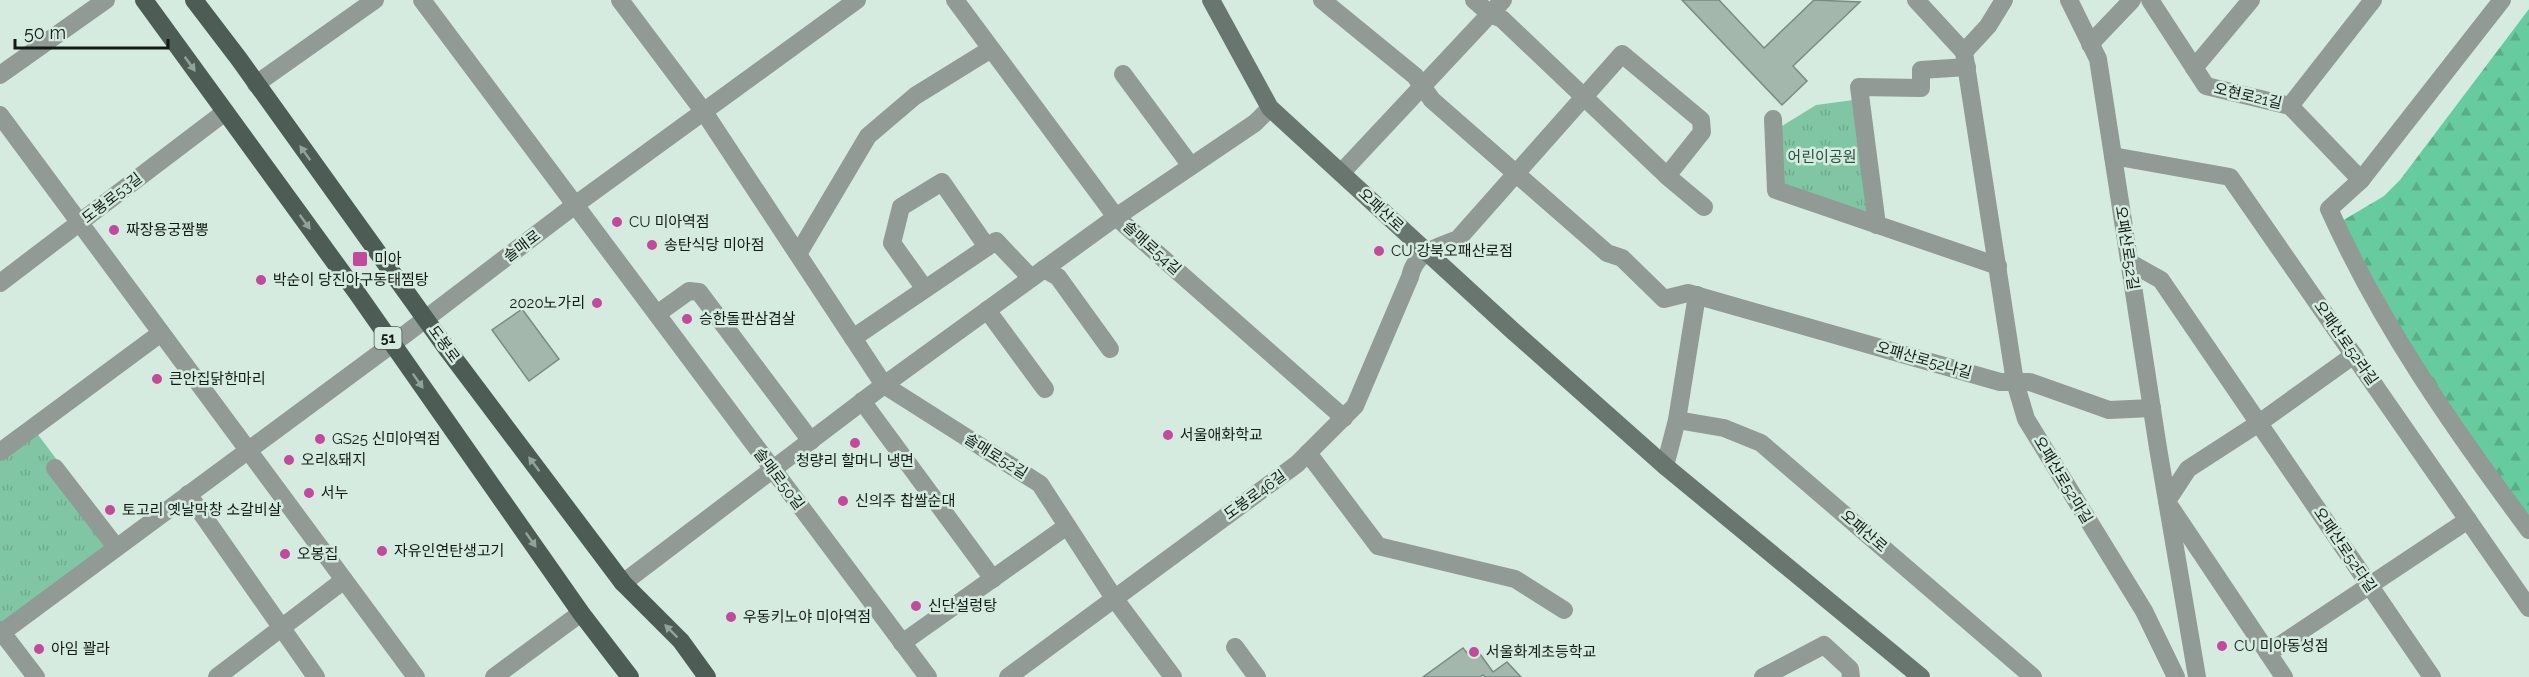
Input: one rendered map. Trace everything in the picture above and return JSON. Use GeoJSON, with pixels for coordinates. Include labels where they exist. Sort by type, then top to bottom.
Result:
{"type":"FeatureCollection","features":[{"type":"Feature","properties":{"kind":"main road","name":"51"},"geometry":{"type":"LineString","coordinates":[[144,0],[393,344],[581,614],[630,677]]}},
{"type":"Feature","properties":{"kind":"main road","name":"도봉로"},"geometry":{"type":"LineString","coordinates":[[194,0],[426,319],[623,583],[681,641],[707,677]]}},
{"type":"Feature","properties":{"kind":"street"},"geometry":{"type":"LineString","coordinates":[[0,75],[106,0]]}},
{"type":"Feature","properties":{"kind":"street"},"geometry":{"type":"LineString","coordinates":[[256,84],[375,0]]}},
{"type":"Feature","properties":{"kind":"street","name":"솔매로50길"},"geometry":{"type":"LineString","coordinates":[[422,0],[928,677]]}},
{"type":"Feature","properties":{"kind":"street","name":"솔매로52길"},"geometry":{"type":"LineString","coordinates":[[620,0],[704,112],[884,385],[1040,484],[1114,598],[1173,677]]}},
{"type":"Feature","properties":{"kind":"street","name":"솔매로"},"geometry":{"type":"LineString","coordinates":[[1,632],[393,344],[575,205],[857,0]]}},
{"type":"Feature","properties":{"kind":"street","name":"솔매로54길"},"geometry":{"type":"LineString","coordinates":[[955,0],[1116,217],[1344,418]]}},
{"type":"Feature","properties":{"kind":"street","name":"오패산로"},"geometry":{"type":"LineString","coordinates":[[1211,0],[1270,108],[1665,466],[1921,677]]}},
{"type":"Feature","properties":{"kind":"street"},"geometry":{"type":"LineString","coordinates":[[1474,0],[1490,14],[1502,19],[1667,176],[1704,207]]}},
{"type":"Feature","properties":{"kind":"street"},"geometry":{"type":"LineString","coordinates":[[1341,173],[1503,0]]}},
{"type":"Feature","properties":{"kind":"street"},"geometry":{"type":"LineString","coordinates":[[1916,0],[1966,60]]}},
{"type":"Feature","properties":{"kind":"street"},"geometry":{"type":"LineString","coordinates":[[1877,225],[1859,87],[1921,87],[1921,70],[1966,60],[2004,0]]}},
{"type":"Feature","properties":{"kind":"street","name":"오패산로52길"},"geometry":{"type":"LineString","coordinates":[[2069,0],[2098,60],[2152,408],[2197,677]]}},
{"type":"Feature","properties":{"kind":"street"},"geometry":{"type":"LineString","coordinates":[[2090,44],[2132,0]]}},
{"type":"Feature","properties":{"kind":"street","name":"오현로21길"},"geometry":{"type":"LineString","coordinates":[[2150,0],[2206,86],[2290,106],[2361,180]]}},
{"type":"Feature","properties":{"kind":"street"},"geometry":{"type":"LineString","coordinates":[[2194,68],[2251,0]]}},
{"type":"Feature","properties":{"kind":"street"},"geometry":{"type":"LineString","coordinates":[[2290,106],[2373,0]]}},
{"type":"Feature","properties":{"kind":"street"},"geometry":{"type":"LineString","coordinates":[[2502,0],[2361,180],[2329,209],[2378,308],[2423,382],[2483,469],[2529,530]]}},
{"type":"Feature","properties":{"kind":"street","name":"오패산로52나길"},"geometry":{"type":"LineString","coordinates":[[1333,3],[1415,76],[1432,100],[1607,252],[1622,258],[1664,299],[1688,293],[2000,382],[2030,382],[2109,410],[2152,408]]}},
{"type":"Feature","properties":{"kind":"street"},"geometry":{"type":"LineString","coordinates":[[798,254],[868,136],[915,96],[991,49]]}},
{"type":"Feature","properties":{"kind":"street"},"geometry":{"type":"LineString","coordinates":[[1427,252],[1458,239],[1622,54],[1701,120],[1702,132],[1667,176]]}},
{"type":"Feature","properties":{"kind":"street","name":"오패산로52마길"},"geometry":{"type":"LineString","coordinates":[[1966,60],[2015,382],[2026,419],[2144,611],[2176,677]]}},
{"type":"Feature","properties":{"kind":"street"},"geometry":{"type":"LineString","coordinates":[[1123,74],[1191,166]]}},
{"type":"Feature","properties":{"kind":"street"},"geometry":{"type":"LineString","coordinates":[[623,583],[862,401],[1116,217],[1255,123],[1270,108]]}},
{"type":"Feature","properties":{"kind":"street","name":"도봉로53길"},"geometry":{"type":"LineString","coordinates":[[0,284],[225,112]]}},
{"type":"Feature","properties":{"kind":"street"},"geometry":{"type":"LineString","coordinates":[[0,114],[416,677]]}},
{"type":"Feature","properties":{"kind":"street"},"geometry":{"type":"LineString","coordinates":[[1773,118],[1776,190],[1998,266]]}},
{"type":"Feature","properties":{"kind":"street","name":"오패산로52라길"},"geometry":{"type":"LineString","coordinates":[[2113,156],[2230,177],[2529,608]]}},
{"type":"Feature","properties":{"kind":"street"},"geometry":{"type":"LineString","coordinates":[[926,289],[892,243],[901,207],[942,182],[987,247]]}},
{"type":"Feature","properties":{"kind":"street"},"geometry":{"type":"LineString","coordinates":[[853,338],[996,241],[1038,273],[1058,277],[1110,349]]}},
{"type":"Feature","properties":{"kind":"street","name":"도봉로46길"},"geometry":{"type":"LineString","coordinates":[[1008,677],[1308,453],[1344,418],[1355,406],[1410,277],[1413,264],[1427,252]]}},
{"type":"Feature","properties":{"kind":"street","name":"오패산로52다길"},"geometry":{"type":"LineString","coordinates":[[2129,262],[2161,280],[2432,677]]}},
{"type":"Feature","properties":{"kind":"street"},"geometry":{"type":"LineString","coordinates":[[657,314],[689,291],[699,292],[811,441]]}},
{"type":"Feature","properties":{"kind":"street"},"geometry":{"type":"LineString","coordinates":[[1665,466],[1677,420],[1697,296]]}},
{"type":"Feature","properties":{"kind":"street"},"geometry":{"type":"LineString","coordinates":[[987,310],[1045,389]]}},
{"type":"Feature","properties":{"kind":"street"},"geometry":{"type":"LineString","coordinates":[[0,452],[161,333]]}},
{"type":"Feature","properties":{"kind":"street"},"geometry":{"type":"LineString","coordinates":[[2284,677],[2167,501],[2188,469],[2259,423],[2354,355]]}},
{"type":"Feature","properties":{"kind":"street"},"geometry":{"type":"LineString","coordinates":[[862,401],[993,579]]}},
{"type":"Feature","properties":{"kind":"street","name":"오패산로"},"geometry":{"type":"LineString","coordinates":[[1677,420],[1724,428],[1761,442],[2033,677]]}},
{"type":"Feature","properties":{"kind":"street"},"geometry":{"type":"LineString","coordinates":[[1308,453],[1378,546],[1515,579],[1564,610]]}},
{"type":"Feature","properties":{"kind":"street"},"geometry":{"type":"LineString","coordinates":[[55,468],[116,547]]}},
{"type":"Feature","properties":{"kind":"street"},"geometry":{"type":"LineString","coordinates":[[188,494],[316,677]]}},
{"type":"Feature","properties":{"kind":"street"},"geometry":{"type":"LineString","coordinates":[[2268,653],[2468,520]]}},
{"type":"Feature","properties":{"kind":"street"},"geometry":{"type":"LineString","coordinates":[[902,643],[1067,526]]}},
{"type":"Feature","properties":{"kind":"street"},"geometry":{"type":"LineString","coordinates":[[217,677],[344,580]]}},
{"type":"Feature","properties":{"kind":"street"},"geometry":{"type":"LineString","coordinates":[[494,677],[581,614]]}},
{"type":"Feature","properties":{"kind":"street"},"geometry":{"type":"LineString","coordinates":[[1,632],[36,677]]}},
{"type":"Feature","properties":{"kind":"street"},"geometry":{"type":"LineString","coordinates":[[1763,677],[1824,645],[1850,669],[1851,677]]}},
{"type":"Feature","properties":{"kind":"street"},"geometry":{"type":"LineString","coordinates":[[1235,647],[1257,677]]}},
{"type":"Feature","properties":{"kind":"green space"},"geometry":{"type":"Polygon","coordinates":[[[2529,9],[2529,530],[2452,423],[2342,221],[2384,196],[2400,180],[2529,9]]]}},
{"type":"Feature","properties":{"kind":"green space","name":"어린이공원"},"geometry":{"type":"Polygon","coordinates":[[[1861,99],[1877,225],[1778,191],[1774,131],[1816,105],[1861,99]]]}},
{"type":"Feature","properties":{"kind":"green space"},"geometry":{"type":"Polygon","coordinates":[[[33,428],[120,544],[0,630],[0,452],[33,428]]]}},
{"type":"Feature","properties":{"kind":"building"},"geometry":{"type":"Polygon","coordinates":[[[1682,0],[1719,0],[1764,48],[1814,0],[1860,2],[1793,66],[1807,81],[1782,105],[1682,0]]]}},
{"type":"Feature","properties":{"kind":"building"},"geometry":{"type":"Polygon","coordinates":[[[522,309],[559,359],[529,381],[492,330],[522,309]]]}},
{"type":"Feature","properties":{"kind":"building"},"geometry":{"type":"Polygon","coordinates":[[[1475,647],[1493,672],[1507,662],[1521,677],[1485,677],[1483,675],[1480,677],[1423,677],[1463,648],[1467,653],[1475,647]]]}},
{"type":"Feature","properties":{"kind":"place","name":"CU 미아역점"},"geometry":{"type":"Point","coordinates":[617,222]}},
{"type":"Feature","properties":{"kind":"place","name":"짜장용궁짬뽕"},"geometry":{"type":"Point","coordinates":[114,230]}},
{"type":"Feature","properties":{"kind":"place","name":"송탄식당 미아점"},"geometry":{"type":"Point","coordinates":[652,245]}},
{"type":"Feature","properties":{"kind":"place","name":"CU 강북오패산로점"},"geometry":{"type":"Point","coordinates":[1379,251]}},
{"type":"Feature","properties":{"kind":"place","name":"미아"},"geometry":{"type":"Point","coordinates":[360,259]}},
{"type":"Feature","properties":{"kind":"place","name":"박순이 당진아구동태찜탕"},"geometry":{"type":"Point","coordinates":[261,280]}},
{"type":"Feature","properties":{"kind":"place","name":"2020노가리"},"geometry":{"type":"Point","coordinates":[597,303]}},
{"type":"Feature","properties":{"kind":"place","name":"승한돌판삼겹살"},"geometry":{"type":"Point","coordinates":[687,319]}},
{"type":"Feature","properties":{"kind":"place","name":"큰안집닭한마리"},"geometry":{"type":"Point","coordinates":[157,379]}},
{"type":"Feature","properties":{"kind":"place","name":"서울애화학교"},"geometry":{"type":"Point","coordinates":[1168,435]}},
{"type":"Feature","properties":{"kind":"place","name":"GS25 신미아역점"},"geometry":{"type":"Point","coordinates":[320,439]}},
{"type":"Feature","properties":{"kind":"place","name":"청량리 할머니 냉면"},"geometry":{"type":"Point","coordinates":[855,443]}},
{"type":"Feature","properties":{"kind":"place","name":"오리&돼지"},"geometry":{"type":"Point","coordinates":[289,460]}},
{"type":"Feature","properties":{"kind":"place","name":"서누"},"geometry":{"type":"Point","coordinates":[309,493]}},
{"type":"Feature","properties":{"kind":"place","name":"신의주 찹쌀순대"},"geometry":{"type":"Point","coordinates":[843,501]}},
{"type":"Feature","properties":{"kind":"place","name":"토고리 옛날막창 소갈비살"},"geometry":{"type":"Point","coordinates":[110,510]}},
{"type":"Feature","properties":{"kind":"place","name":"자유인연탄생고기"},"geometry":{"type":"Point","coordinates":[382,551]}},
{"type":"Feature","properties":{"kind":"place","name":"오봉집"},"geometry":{"type":"Point","coordinates":[285,554]}},
{"type":"Feature","properties":{"kind":"place","name":"신단설렁탕"},"geometry":{"type":"Point","coordinates":[916,606]}},
{"type":"Feature","properties":{"kind":"place","name":"우동키노야 미아역점"},"geometry":{"type":"Point","coordinates":[731,617]}},
{"type":"Feature","properties":{"kind":"place","name":"CU 미아동성점"},"geometry":{"type":"Point","coordinates":[2222,646]}},
{"type":"Feature","properties":{"kind":"place","name":"아임 꽐라"},"geometry":{"type":"Point","coordinates":[39,649]}},
{"type":"Feature","properties":{"kind":"place","name":"서울화계초등학교"},"geometry":{"type":"Point","coordinates":[1474,652]}}]}
